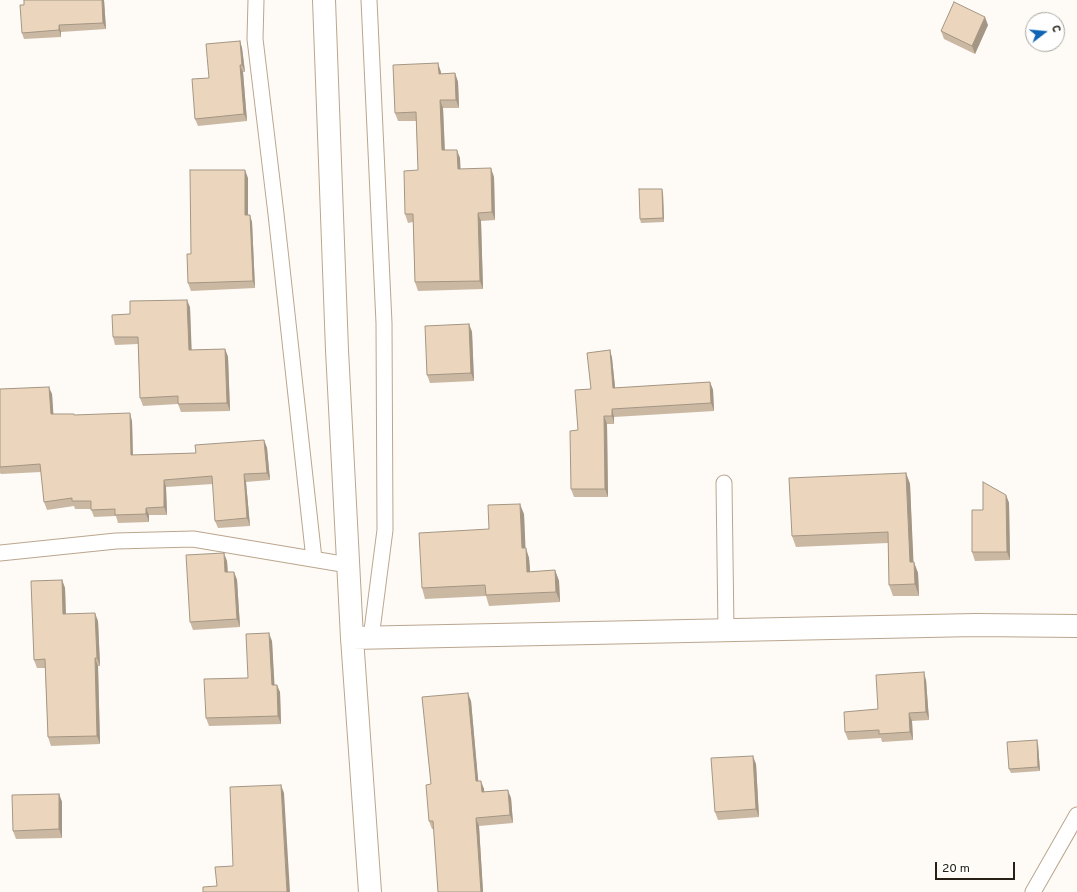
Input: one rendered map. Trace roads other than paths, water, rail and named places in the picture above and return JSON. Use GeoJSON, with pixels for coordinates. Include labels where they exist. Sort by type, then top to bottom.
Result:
{"type":"FeatureCollection","features":[{"type":"Feature","properties":{"kind":"street"},"geometry":{"type":"LineString","coordinates":[[324,0],[337,350],[348,565],[362,638],[370,892]]}},
{"type":"Feature","properties":{"kind":"street"},"geometry":{"type":"LineString","coordinates":[[362,638],[975,625],[1077,626]]}},
{"type":"Feature","properties":{"kind":"lane"},"geometry":{"type":"LineString","coordinates":[[256,0],[255,39],[277,222],[314,559]]}},
{"type":"Feature","properties":{"kind":"lane"},"geometry":{"type":"LineString","coordinates":[[362,638],[385,522],[384,324],[369,0]]}},
{"type":"Feature","properties":{"kind":"lane"},"geometry":{"type":"LineString","coordinates":[[724,483],[726,630]]}},
{"type":"Feature","properties":{"kind":"lane"},"geometry":{"type":"LineString","coordinates":[[0,553],[116,541],[193,539],[348,565]]}},
{"type":"Feature","properties":{"kind":"lane"},"geometry":{"type":"LineString","coordinates":[[1032,892],[1077,815]]}}]}
